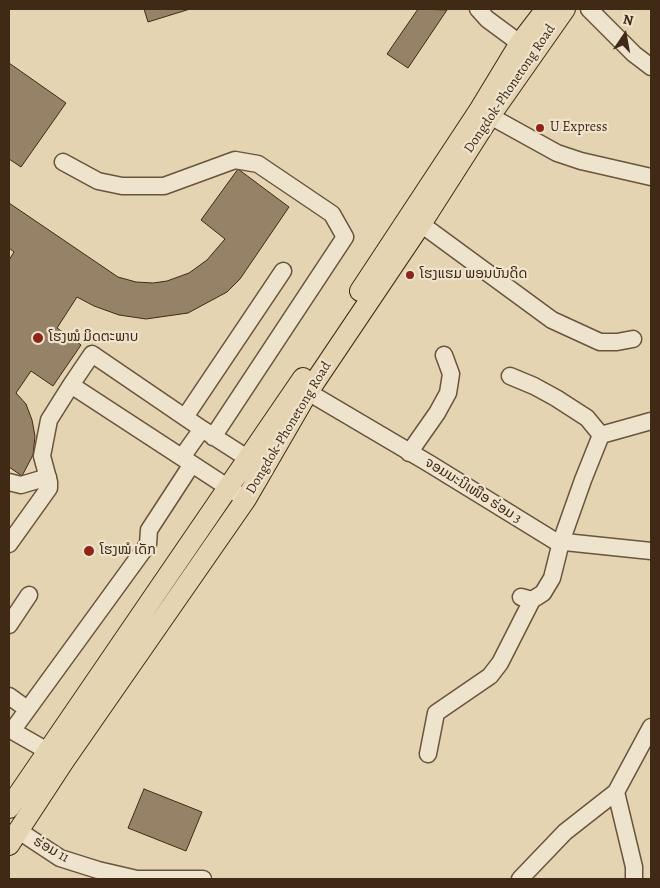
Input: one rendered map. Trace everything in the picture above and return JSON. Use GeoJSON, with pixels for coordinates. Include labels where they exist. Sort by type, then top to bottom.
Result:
{"type":"FeatureCollection","features":[{"type":"Feature","properties":{"kind":"main road","name":"Dongdok-Phonetong Road"},"geometry":{"type":"LineString","coordinates":[[9,808],[56,756],[246,499],[308,392],[421,224],[490,116],[546,9]]}},
{"type":"Feature","properties":{"kind":"main road","name":"Dongdok-Phonetong Road"},"geometry":{"type":"LineString","coordinates":[[14,838],[56,756],[227,488],[297,386],[480,109],[527,48],[565,9]]}},
{"type":"Feature","properties":{"kind":"street"},"geometry":{"type":"LineString","coordinates":[[478,9],[487,20],[527,48]]}},
{"type":"Feature","properties":{"kind":"street"},"geometry":{"type":"LineString","coordinates":[[589,9],[634,54],[651,67]]}},
{"type":"Feature","properties":{"kind":"street"},"geometry":{"type":"LineString","coordinates":[[490,116],[557,153],[581,161],[651,177]]}},
{"type":"Feature","properties":{"kind":"street"},"geometry":{"type":"LineString","coordinates":[[56,756],[10,730],[148,544],[149,530],[187,460],[208,433],[345,237],[332,214],[258,164],[235,160],[164,186],[122,186],[98,181],[63,162]]}},
{"type":"Feature","properties":{"kind":"street"},"geometry":{"type":"LineString","coordinates":[[421,224],[552,320],[600,342],[617,342],[633,339]]}},
{"type":"Feature","properties":{"kind":"street"},"geometry":{"type":"LineString","coordinates":[[185,417],[283,271]]}},
{"type":"Feature","properties":{"kind":"street"},"geometry":{"type":"LineString","coordinates":[[9,544],[49,488],[42,456],[49,420],[92,354],[264,469]]}},
{"type":"Feature","properties":{"kind":"street"},"geometry":{"type":"LineString","coordinates":[[409,453],[437,413],[448,393],[451,374],[444,355]]}},
{"type":"Feature","properties":{"kind":"street"},"geometry":{"type":"LineString","coordinates":[[510,376],[556,398],[587,418],[601,435]]}},
{"type":"Feature","properties":{"kind":"street"},"geometry":{"type":"LineString","coordinates":[[71,385],[246,499]]}},
{"type":"Feature","properties":{"kind":"street","name":"ຈອມມະນີເໜືອ ຮ່ອມ 3"},"geometry":{"type":"LineString","coordinates":[[308,392],[556,541],[651,551]]}},
{"type":"Feature","properties":{"kind":"street"},"geometry":{"type":"LineString","coordinates":[[601,435],[651,421]]}},
{"type":"Feature","properties":{"kind":"street"},"geometry":{"type":"LineString","coordinates":[[428,754],[436,714],[490,676],[500,663],[526,598],[543,593],[552,578],[561,542],[601,435]]}},
{"type":"Feature","properties":{"kind":"street"},"geometry":{"type":"LineString","coordinates":[[9,482],[21,485],[48,477]]}},
{"type":"Feature","properties":{"kind":"street"},"geometry":{"type":"LineString","coordinates":[[9,625],[30,595]]}},
{"type":"Feature","properties":{"kind":"street"},"geometry":{"type":"LineString","coordinates":[[9,696],[26,709]]}},
{"type":"Feature","properties":{"kind":"street"},"geometry":{"type":"LineString","coordinates":[[520,879],[565,832],[616,792],[651,727]]}},
{"type":"Feature","properties":{"kind":"street"},"geometry":{"type":"LineString","coordinates":[[616,792],[634,866],[634,879]]}},
{"type":"Feature","properties":{"kind":"street","name":"ຮ່ອມ 11"},"geometry":{"type":"LineString","coordinates":[[14,838],[60,858],[136,879],[203,879]]}},
{"type":"Feature","properties":{"kind":"building"},"geometry":{"type":"Polygon","coordinates":[[[144,9],[190,9],[148,22],[144,9]]]}},
{"type":"Feature","properties":{"kind":"building"},"geometry":{"type":"Polygon","coordinates":[[[418,9],[447,10],[408,68],[387,54],[418,9]]]}},
{"type":"Feature","properties":{"kind":"building"},"geometry":{"type":"Polygon","coordinates":[[[9,63],[66,103],[21,167],[9,159],[9,63]]]}},
{"type":"Feature","properties":{"kind":"building"},"geometry":{"type":"Polygon","coordinates":[[[238,169],[289,207],[240,279],[227,292],[188,313],[146,319],[119,315],[94,306],[77,297],[57,328],[81,345],[53,386],[31,371],[16,393],[26,404],[35,436],[33,455],[22,476],[9,467],[9,260],[14,252],[9,248],[9,203],[118,277],[136,282],[153,283],[167,281],[189,273],[207,260],[225,239],[201,220],[238,169]]]}},
{"type":"Feature","properties":{"kind":"building"},"geometry":{"type":"Polygon","coordinates":[[[144,789],[202,812],[186,851],[128,828],[144,789]]]}},
{"type":"Feature","properties":{"kind":"place","name":"U Express"},"geometry":{"type":"Point","coordinates":[540,128]}},
{"type":"Feature","properties":{"kind":"place","name":"ໂຮງແຮມ ພອນບັນດິດ"},"geometry":{"type":"Point","coordinates":[410,275]}},
{"type":"Feature","properties":{"kind":"place","name":"ໂຮງໝໍ ມິດຕະພາບ"},"geometry":{"type":"Point","coordinates":[38,338]}},
{"type":"Feature","properties":{"kind":"place","name":"ໂຮງໝໍ ເດັກ"},"geometry":{"type":"Point","coordinates":[89,551]}}]}
